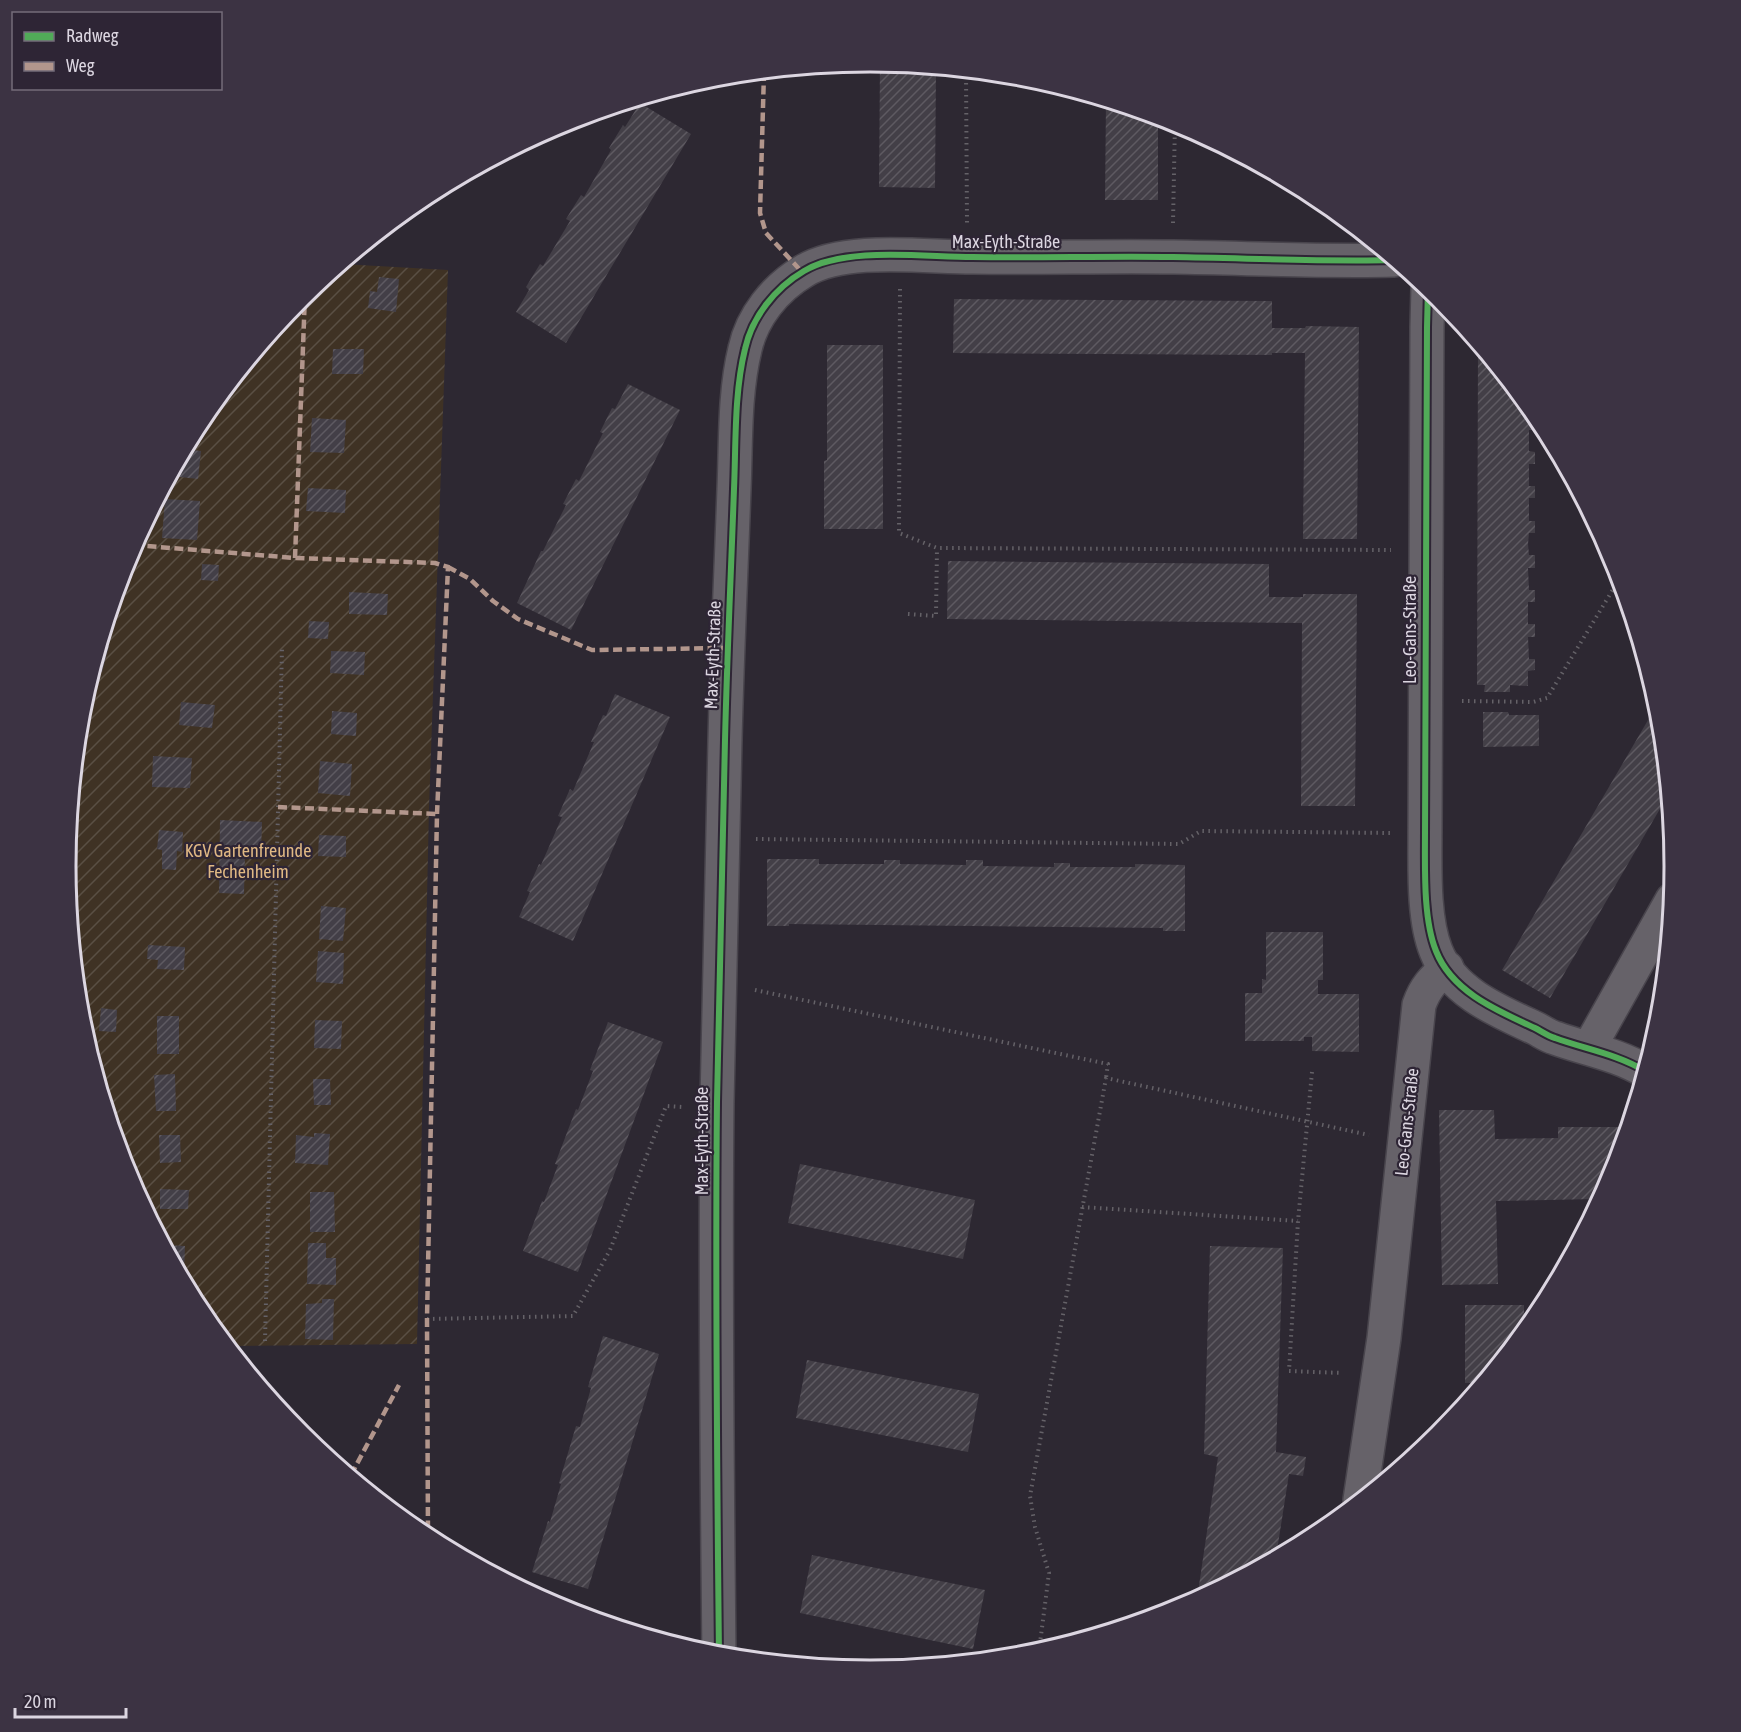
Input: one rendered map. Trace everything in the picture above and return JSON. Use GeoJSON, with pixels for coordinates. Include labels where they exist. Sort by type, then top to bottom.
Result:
{"type":"FeatureCollection","features":[{"type":"Feature","properties":{"kind":"street","name":"Max-Eyth-Straße"},"geometry":{"type":"LineString","coordinates":[[719,1645],[716,1377],[717,1107],[722,838],[727,648],[738,407],[744,351],[752,326],[768,302],[785,284],[801,272],[816,264],[846,258],[900,255],[1383,260]]}},
{"type":"Feature","properties":{"kind":"street","name":"Leo-Gans-Straße"},"geometry":{"type":"LineString","coordinates":[[1362,1490],[1384,1338],[1419,1005],[1432,981],[1447,968],[1437,953],[1431,936],[1425,883],[1428,301]]}},
{"type":"Feature","properties":{"kind":"street"},"geometry":{"type":"LineString","coordinates":[[1589,1048],[1663,916]]}},
{"type":"Feature","properties":{"kind":"street"},"geometry":{"type":"LineString","coordinates":[[1447,968],[1462,987],[1490,1006],[1554,1038],[1624,1060],[1638,1067]]}},
{"type":"Feature","properties":{"kind":"path"},"geometry":{"type":"LineString","coordinates":[[966,78],[967,257]]}},
{"type":"Feature","properties":{"kind":"path"},"geometry":{"type":"LineString","coordinates":[[1173,257],[1174,132]]}},
{"type":"Feature","properties":{"kind":"path"},"geometry":{"type":"LineString","coordinates":[[900,255],[899,533],[937,548],[1426,551]]}},
{"type":"Feature","properties":{"kind":"path"},"geometry":{"type":"LineString","coordinates":[[908,614],[936,616],[937,548]]}},
{"type":"Feature","properties":{"kind":"path"},"geometry":{"type":"LineString","coordinates":[[1425,700],[1533,702],[1547,698],[1614,588]]}},
{"type":"Feature","properties":{"kind":"path"},"geometry":{"type":"LineString","coordinates":[[265,1341],[282,649]]}},
{"type":"Feature","properties":{"kind":"path"},"geometry":{"type":"LineString","coordinates":[[722,838],[1179,844],[1201,831],[1425,833]]}},
{"type":"Feature","properties":{"kind":"path"},"geometry":{"type":"LineString","coordinates":[[720,983],[1108,1064],[1030,1496],[1035,1527],[1049,1574],[1040,1641]]}},
{"type":"Feature","properties":{"kind":"path"},"geometry":{"type":"LineString","coordinates":[[1312,1072],[1289,1371],[1379,1375]]}},
{"type":"Feature","properties":{"kind":"path"},"geometry":{"type":"LineString","coordinates":[[1106,1078],[1405,1144]]}},
{"type":"Feature","properties":{"kind":"path"},"geometry":{"type":"LineString","coordinates":[[427,1319],[573,1316],[610,1250],[666,1107],[717,1107]]}},
{"type":"Feature","properties":{"kind":"path"},"geometry":{"type":"LineString","coordinates":[[1082,1207],[1299,1221]]}},
{"type":"Feature","properties":{"kind":"green space","name":"KGV Gartenfreunde Fechenheim"},"geometry":{"type":"Polygon","coordinates":[[[352,265],[448,270],[429,808],[417,1344],[239,1346],[210,1307],[183,1263],[158,1217],[137,1170],[104,1072],[92,1021],[83,970],[78,918],[76,866],[83,762],[104,660],[137,562],[158,515],[210,425],[274,342],[352,265]]]}},
{"type":"Feature","properties":{"kind":"building"},"geometry":{"type":"Polygon","coordinates":[[[880,72],[936,75],[935,188],[879,187],[880,72]]]}},
{"type":"Feature","properties":{"kind":"building"},"geometry":{"type":"Polygon","coordinates":[[[644,105],[691,134],[566,343],[516,312],[529,290],[526,287],[540,264],[543,266],[570,221],[566,219],[581,195],[584,197],[611,150],[609,148],[623,125],[625,127],[637,107],[644,105]]]}},
{"type":"Feature","properties":{"kind":"building"},"geometry":{"type":"Polygon","coordinates":[[[1106,108],[1158,126],[1158,200],[1105,200],[1106,108]]]}},
{"type":"Feature","properties":{"kind":"building"},"geometry":{"type":"Polygon","coordinates":[[[379,277],[399,279],[396,312],[368,308],[370,291],[377,292],[379,277]]]}},
{"type":"Feature","properties":{"kind":"building"},"geometry":{"type":"Polygon","coordinates":[[[954,299],[1272,301],[1272,328],[1359,327],[1357,539],[1303,539],[1305,353],[1272,353],[1272,355],[953,353],[954,299]]]}},
{"type":"Feature","properties":{"kind":"building"},"geometry":{"type":"Polygon","coordinates":[[[827,345],[883,345],[883,529],[824,529],[824,461],[827,460],[827,345]]]}},
{"type":"Feature","properties":{"kind":"building"},"geometry":{"type":"Polygon","coordinates":[[[333,349],[364,349],[363,374],[332,374],[333,349]]]}},
{"type":"Feature","properties":{"kind":"building"},"geometry":{"type":"Polygon","coordinates":[[[1478,356],[1534,430],[1529,430],[1529,451],[1535,452],[1535,464],[1529,464],[1529,486],[1535,486],[1535,498],[1529,498],[1529,521],[1535,521],[1535,533],[1529,533],[1528,544],[1529,555],[1535,555],[1535,568],[1528,568],[1529,590],[1535,590],[1535,602],[1528,602],[1528,624],[1535,624],[1535,637],[1528,637],[1529,659],[1535,659],[1535,670],[1528,671],[1528,686],[1510,685],[1510,692],[1484,692],[1485,685],[1477,685],[1478,356]]]}},
{"type":"Feature","properties":{"kind":"building"},"geometry":{"type":"Polygon","coordinates":[[[628,384],[680,410],[571,630],[517,603],[566,505],[563,504],[576,479],[579,481],[603,433],[600,432],[612,408],[615,409],[628,384]]]}},
{"type":"Feature","properties":{"kind":"building"},"geometry":{"type":"Polygon","coordinates":[[[312,418],[346,420],[344,453],[310,452],[312,418]]]}},
{"type":"Feature","properties":{"kind":"building"},"geometry":{"type":"Polygon","coordinates":[[[195,450],[201,451],[198,479],[179,477],[195,450]]]}},
{"type":"Feature","properties":{"kind":"building"},"geometry":{"type":"Polygon","coordinates":[[[308,488],[346,490],[345,513],[306,511],[308,488]]]}},
{"type":"Feature","properties":{"kind":"building"},"geometry":{"type":"Polygon","coordinates":[[[167,499],[200,501],[197,540],[162,538],[167,499]]]}},
{"type":"Feature","properties":{"kind":"building"},"geometry":{"type":"Polygon","coordinates":[[[948,561],[1269,564],[1269,597],[1303,597],[1303,594],[1357,594],[1355,806],[1301,806],[1302,623],[947,619],[948,561]]]}},
{"type":"Feature","properties":{"kind":"building"},"geometry":{"type":"Polygon","coordinates":[[[202,564],[219,565],[218,581],[201,580],[202,564]]]}},
{"type":"Feature","properties":{"kind":"building"},"geometry":{"type":"Polygon","coordinates":[[[349,592],[388,594],[387,615],[349,614],[349,592]]]}},
{"type":"Feature","properties":{"kind":"building"},"geometry":{"type":"Polygon","coordinates":[[[309,621],[329,622],[328,639],[308,638],[309,621]]]}},
{"type":"Feature","properties":{"kind":"building"},"geometry":{"type":"Polygon","coordinates":[[[109,646],[102,672],[104,660],[109,646]]]}},
{"type":"Feature","properties":{"kind":"building"},"geometry":{"type":"Polygon","coordinates":[[[331,651],[365,652],[364,675],[330,673],[331,651]]]}},
{"type":"Feature","properties":{"kind":"building"},"geometry":{"type":"Polygon","coordinates":[[[615,694],[670,717],[573,941],[519,917],[530,892],[527,891],[562,817],[558,816],[570,789],[573,791],[594,742],[591,742],[615,694]]]}},
{"type":"Feature","properties":{"kind":"building"},"geometry":{"type":"Polygon","coordinates":[[[181,702],[215,705],[212,728],[179,725],[181,702]]]}},
{"type":"Feature","properties":{"kind":"building"},"geometry":{"type":"Polygon","coordinates":[[[332,711],[357,713],[356,736],[331,734],[332,711]]]}},
{"type":"Feature","properties":{"kind":"building"},"geometry":{"type":"Polygon","coordinates":[[[1483,712],[1539,715],[1539,746],[1483,747],[1483,712]]]}},
{"type":"Feature","properties":{"kind":"building"},"geometry":{"type":"Polygon","coordinates":[[[1650,717],[1662,805],[1550,998],[1502,970],[1650,717]]]}},
{"type":"Feature","properties":{"kind":"building"},"geometry":{"type":"Polygon","coordinates":[[[153,756],[192,758],[190,788],[152,787],[153,756]]]}},
{"type":"Feature","properties":{"kind":"building"},"geometry":{"type":"Polygon","coordinates":[[[320,761],[352,764],[350,796],[318,793],[320,761]]]}},
{"type":"Feature","properties":{"kind":"building"},"geometry":{"type":"Polygon","coordinates":[[[220,820],[262,822],[261,855],[245,854],[244,894],[219,893],[220,820]]]}},
{"type":"Feature","properties":{"kind":"building"},"geometry":{"type":"Polygon","coordinates":[[[159,830],[183,832],[182,852],[177,851],[176,870],[162,869],[162,850],[157,849],[159,830]]]}},
{"type":"Feature","properties":{"kind":"building"},"geometry":{"type":"Polygon","coordinates":[[[319,835],[346,836],[346,857],[318,856],[319,835]]]}},
{"type":"Feature","properties":{"kind":"building"},"geometry":{"type":"Polygon","coordinates":[[[767,859],[819,859],[819,864],[884,864],[884,860],[900,860],[900,864],[966,865],[966,860],[983,860],[983,866],[1054,867],[1054,863],[1070,863],[1070,867],[1135,867],[1135,864],[1185,865],[1185,931],[1163,931],[1163,928],[789,924],[789,926],[767,926],[767,859]]]}},
{"type":"Feature","properties":{"kind":"building"},"geometry":{"type":"Polygon","coordinates":[[[321,906],[346,908],[343,941],[319,939],[321,906]]]}},
{"type":"Feature","properties":{"kind":"building"},"geometry":{"type":"Polygon","coordinates":[[[1266,932],[1323,932],[1323,980],[1318,980],[1318,994],[1359,994],[1359,1052],[1312,1051],[1312,1037],[1304,1037],[1304,1041],[1245,1041],[1245,993],[1262,993],[1262,979],[1266,980],[1266,932]]]}},
{"type":"Feature","properties":{"kind":"building"},"geometry":{"type":"Polygon","coordinates":[[[148,945],[185,947],[184,970],[157,969],[158,960],[147,959],[148,945]]]}},
{"type":"Feature","properties":{"kind":"building"},"geometry":{"type":"Polygon","coordinates":[[[318,951],[344,953],[343,984],[316,982],[318,951]]]}},
{"type":"Feature","properties":{"kind":"building"},"geometry":{"type":"Polygon","coordinates":[[[101,1008],[117,1010],[116,1032],[99,1031],[101,1008]]]}},
{"type":"Feature","properties":{"kind":"building"},"geometry":{"type":"Polygon","coordinates":[[[157,1016],[179,1016],[179,1054],[157,1054],[157,1016]]]}},
{"type":"Feature","properties":{"kind":"building"},"geometry":{"type":"Polygon","coordinates":[[[315,1020],[342,1021],[341,1049],[314,1048],[315,1020]]]}},
{"type":"Feature","properties":{"kind":"building"},"geometry":{"type":"Polygon","coordinates":[[[608,1022],[663,1042],[578,1272],[523,1251],[558,1165],[555,1164],[576,1109],[578,1110],[593,1071],[590,1070],[608,1022]]]}},
{"type":"Feature","properties":{"kind":"building"},"geometry":{"type":"Polygon","coordinates":[[[175,1074],[176,1111],[156,1111],[154,1075],[175,1074]]]}},
{"type":"Feature","properties":{"kind":"building"},"geometry":{"type":"Polygon","coordinates":[[[313,1079],[330,1079],[331,1105],[314,1105],[313,1079]]]}},
{"type":"Feature","properties":{"kind":"building"},"geometry":{"type":"Polygon","coordinates":[[[1439,1110],[1494,1110],[1495,1139],[1558,1138],[1558,1127],[1620,1127],[1591,1199],[1496,1201],[1498,1284],[1442,1285],[1439,1110]]]}},
{"type":"Feature","properties":{"kind":"building"},"geometry":{"type":"Polygon","coordinates":[[[314,1133],[330,1134],[328,1165],[295,1163],[296,1135],[314,1137],[314,1133]]]}},
{"type":"Feature","properties":{"kind":"building"},"geometry":{"type":"Polygon","coordinates":[[[159,1135],[180,1135],[181,1162],[160,1163],[159,1135]]]}},
{"type":"Feature","properties":{"kind":"building"},"geometry":{"type":"Polygon","coordinates":[[[800,1164],[975,1200],[963,1259],[788,1223],[800,1164]]]}},
{"type":"Feature","properties":{"kind":"building"},"geometry":{"type":"Polygon","coordinates":[[[160,1189],[189,1190],[188,1209],[160,1209],[160,1189]]]}},
{"type":"Feature","properties":{"kind":"building"},"geometry":{"type":"Polygon","coordinates":[[[310,1192],[334,1192],[335,1232],[310,1232],[310,1192]]]}},
{"type":"Feature","properties":{"kind":"building"},"geometry":{"type":"Polygon","coordinates":[[[308,1243],[326,1243],[326,1258],[336,1258],[336,1285],[307,1284],[308,1243]]]}},
{"type":"Feature","properties":{"kind":"building"},"geometry":{"type":"Polygon","coordinates":[[[173,1245],[185,1246],[184,1265],[173,1245]]]}},
{"type":"Feature","properties":{"kind":"building"},"geometry":{"type":"Polygon","coordinates":[[[1210,1246],[1283,1248],[1276,1452],[1306,1457],[1303,1476],[1289,1474],[1277,1547],[1199,1589],[1218,1457],[1204,1454],[1210,1246]]]}},
{"type":"Feature","properties":{"kind":"building"},"geometry":{"type":"Polygon","coordinates":[[[322,1299],[334,1299],[333,1340],[305,1339],[306,1304],[322,1303],[322,1299]]]}},
{"type":"Feature","properties":{"kind":"building"},"geometry":{"type":"Polygon","coordinates":[[[1465,1305],[1524,1305],[1524,1316],[1500,1349],[1473,1383],[1465,1383],[1465,1305]]]}},
{"type":"Feature","properties":{"kind":"building"},"geometry":{"type":"Polygon","coordinates":[[[603,1336],[659,1354],[588,1589],[532,1572],[548,1521],[550,1522],[576,1426],[580,1427],[591,1388],[588,1387],[603,1336]]]}},
{"type":"Feature","properties":{"kind":"building"},"geometry":{"type":"Polygon","coordinates":[[[807,1360],[979,1394],[968,1452],[796,1418],[807,1360]]]}},
{"type":"Feature","properties":{"kind":"building"},"geometry":{"type":"Polygon","coordinates":[[[812,1555],[985,1590],[973,1649],[800,1613],[812,1555]]]}},
{"type":"Feature","properties":{"kind":"marked path"},"geometry":{"type":"LineString","coordinates":[[764,80],[760,213],[766,233],[802,272]]}},
{"type":"Feature","properties":{"kind":"marked path"},"geometry":{"type":"LineString","coordinates":[[295,558],[304,310]]}},
{"type":"Feature","properties":{"kind":"marked path"},"geometry":{"type":"LineString","coordinates":[[144,546],[295,558],[435,563],[448,567],[437,814],[427,1319],[428,1525]]}},
{"type":"Feature","properties":{"kind":"marked path"},"geometry":{"type":"LineString","coordinates":[[448,567],[470,579],[493,601],[518,619],[592,650],[727,648]]}},
{"type":"Feature","properties":{"kind":"marked path"},"geometry":{"type":"LineString","coordinates":[[278,807],[437,814]]}},
{"type":"Feature","properties":{"kind":"marked path"},"geometry":{"type":"LineString","coordinates":[[354,1469],[399,1385]]}},
{"type":"Feature","properties":{"kind":"cycle path"},"geometry":{"type":"LineString","coordinates":[[719,1645],[716,1171],[725,740],[737,401],[741,366],[753,326],[766,304],[793,278],[821,263],[841,258],[909,255],[1383,260]]}},
{"type":"Feature","properties":{"kind":"cycle path"},"geometry":{"type":"LineString","coordinates":[[1428,301],[1425,862],[1427,909],[1432,938],[1443,965],[1453,978],[1492,1007],[1550,1036],[1612,1056],[1638,1067]]}}]}
